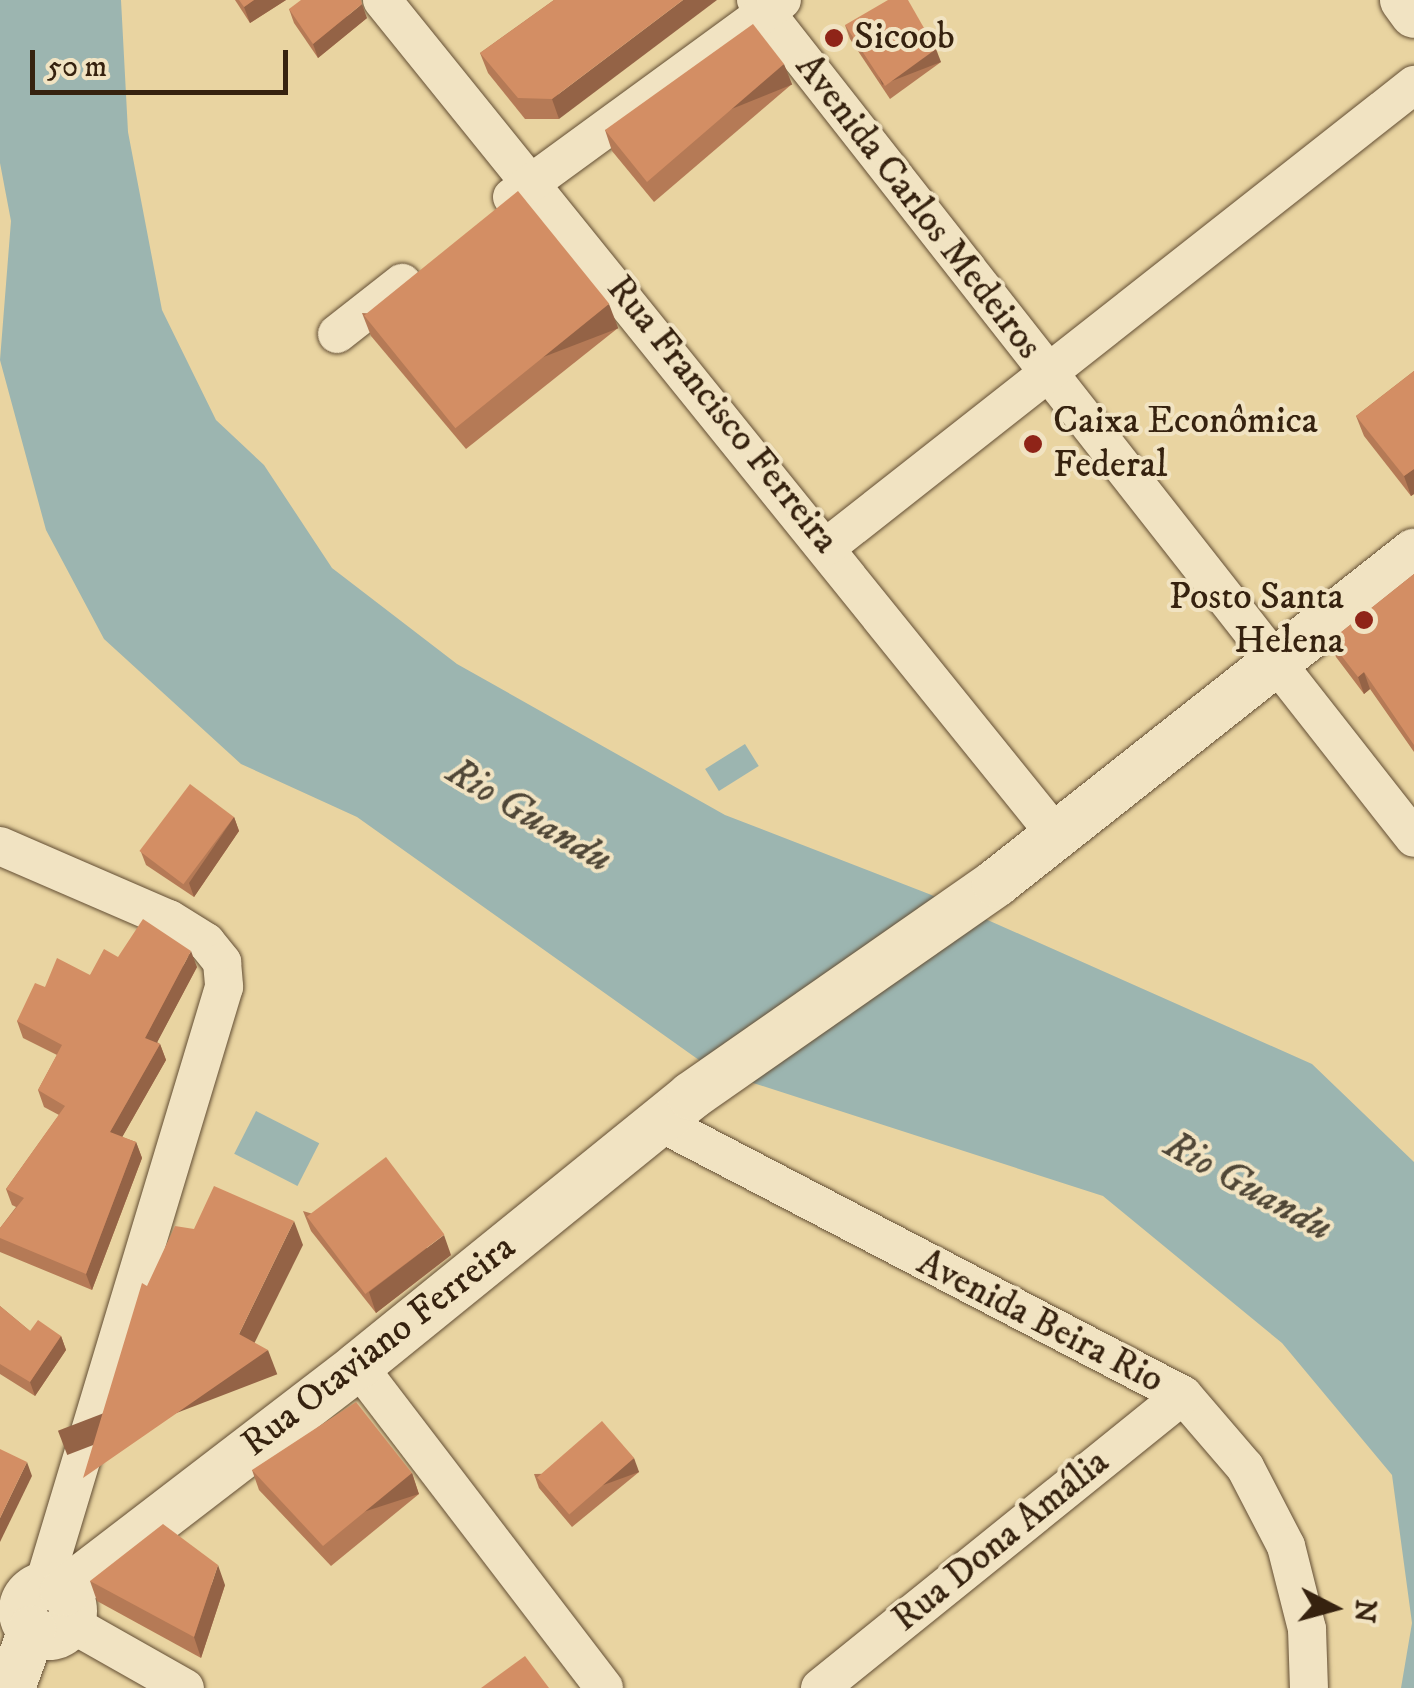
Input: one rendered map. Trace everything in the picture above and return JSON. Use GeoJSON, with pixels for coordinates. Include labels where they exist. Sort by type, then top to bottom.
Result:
{"type":"FeatureCollection","features":[{"type":"Feature","properties":{"kind":"street","name":"Rua Francisco Ferreira"},"geometry":{"type":"LineString","coordinates":[[382,0],[828,546],[1056,836]]}},
{"type":"Feature","properties":{"kind":"street"},"geometry":{"type":"LineString","coordinates":[[1404,0],[1414,14]]}},
{"type":"Feature","properties":{"kind":"street"},"geometry":{"type":"LineString","coordinates":[[487,216],[768,4]]}},
{"type":"Feature","properties":{"kind":"street","name":"Avenida Carlos Medeiros"},"geometry":{"type":"LineString","coordinates":[[768,4],[1049,375],[1414,838]]}},
{"type":"Feature","properties":{"kind":"street"},"geometry":{"type":"LineString","coordinates":[[828,546],[1414,85]]}},
{"type":"Feature","properties":{"kind":"street"},"geometry":{"type":"LineString","coordinates":[[337,334],[427,263]]}},
{"type":"Feature","properties":{"kind":"street","name":"Rua Otaviano Ferreira"},"geometry":{"type":"LineString","coordinates":[[39,1603],[358,1366],[675,1109],[996,883],[1274,659],[1414,553]]}},
{"type":"Feature","properties":{"kind":"street"},"geometry":{"type":"LineString","coordinates":[[0,846],[135,902],[206,942],[222,962],[224,987],[12,1688]]}},
{"type":"Feature","properties":{"kind":"street","name":"Avenida Beira Rio"},"geometry":{"type":"LineString","coordinates":[[675,1109],[1182,1394],[1245,1468],[1286,1546],[1307,1629],[1309,1688]]}},
{"type":"Feature","properties":{"kind":"street"},"geometry":{"type":"LineString","coordinates":[[358,1366],[604,1688]]}},
{"type":"Feature","properties":{"kind":"street","name":"Rua Dona Amália"},"geometry":{"type":"LineString","coordinates":[[820,1688],[1182,1394]]}},
{"type":"Feature","properties":{"kind":"street"},"geometry":{"type":"LineString","coordinates":[[39,1603],[185,1688]]}},
{"type":"Feature","properties":{"kind":"water","name":"Rio Guandu"},"geometry":{"type":"Polygon","coordinates":[[[0,0],[121,0],[128,132],[162,310],[216,420],[264,465],[332,568],[457,664],[725,815],[929,894],[1312,1064],[1414,1162],[1414,1688],[1401,1688],[1412,1623],[1392,1475],[1282,1343],[1103,1196],[713,1070],[357,817],[241,764],[104,639],[46,530],[0,360],[11,221],[0,163],[0,0]]]}},
{"type":"Feature","properties":{"kind":"water"},"geometry":{"type":"Polygon","coordinates":[[[745,744],[759,766],[719,791],[705,769],[745,744]]]}},
{"type":"Feature","properties":{"kind":"water"},"geometry":{"type":"Polygon","coordinates":[[[256,1111],[319,1143],[297,1186],[234,1154],[256,1111]]]}},
{"type":"Feature","properties":{"kind":"building"},"geometry":{"type":"Polygon","coordinates":[[[301,0],[361,0],[362,4],[313,44],[289,9],[301,0]]]}},
{"type":"Feature","properties":{"kind":"building"},"geometry":{"type":"Polygon","coordinates":[[[554,0],[683,0],[552,99],[518,98],[480,53],[554,0]]]}},
{"type":"Feature","properties":{"kind":"building"},"geometry":{"type":"Polygon","coordinates":[[[888,0],[908,0],[936,49],[885,86],[845,25],[888,0]]]}},
{"type":"Feature","properties":{"kind":"building"},"geometry":{"type":"Polygon","coordinates":[[[753,24],[784,64],[647,182],[605,130],[753,24]]]}},
{"type":"Feature","properties":{"kind":"building"},"geometry":{"type":"Polygon","coordinates":[[[518,191],[609,304],[455,428],[364,316],[518,191]]]}},
{"type":"Feature","properties":{"kind":"building"},"geometry":{"type":"Polygon","coordinates":[[[1414,371],[1414,469],[1404,476],[1356,416],[1414,371]]]}},
{"type":"Feature","properties":{"kind":"building"},"geometry":{"type":"Polygon","coordinates":[[[1414,574],[1414,745],[1364,672],[1358,677],[1330,641],[1414,574]]]}},
{"type":"Feature","properties":{"kind":"building"},"geometry":{"type":"Polygon","coordinates":[[[190,784],[234,817],[183,884],[139,851],[190,784]]]}},
{"type":"Feature","properties":{"kind":"building"},"geometry":{"type":"Polygon","coordinates":[[[143,919],[191,951],[145,1038],[160,1044],[110,1132],[136,1142],[86,1274],[0,1238],[0,1228],[24,1198],[6,1189],[65,1106],[38,1090],[62,1045],[17,1021],[35,983],[45,987],[57,958],[90,975],[104,949],[118,957],[143,919]]]}},
{"type":"Feature","properties":{"kind":"building"},"geometry":{"type":"Polygon","coordinates":[[[386,1157],[444,1234],[365,1294],[307,1217],[386,1157]]]}},
{"type":"Feature","properties":{"kind":"building"},"geometry":{"type":"Polygon","coordinates":[[[214,1186],[294,1221],[239,1334],[268,1350],[83,1478],[142,1283],[147,1286],[175,1226],[194,1229],[214,1186]]]}},
{"type":"Feature","properties":{"kind":"building"},"geometry":{"type":"Polygon","coordinates":[[[0,1306],[30,1331],[38,1320],[61,1336],[30,1382],[0,1364],[0,1306]]]}},
{"type":"Feature","properties":{"kind":"building"},"geometry":{"type":"Polygon","coordinates":[[[356,1402],[412,1473],[323,1546],[252,1470],[356,1402]]]}},
{"type":"Feature","properties":{"kind":"building"},"geometry":{"type":"Polygon","coordinates":[[[602,1421],[634,1458],[569,1514],[537,1477],[602,1421]]]}},
{"type":"Feature","properties":{"kind":"building"},"geometry":{"type":"Polygon","coordinates":[[[0,1449],[27,1462],[0,1518],[0,1449]]]}},
{"type":"Feature","properties":{"kind":"building"},"geometry":{"type":"Polygon","coordinates":[[[163,1524],[218,1565],[194,1637],[90,1581],[163,1524]]]}},
{"type":"Feature","properties":{"kind":"building"},"geometry":{"type":"Polygon","coordinates":[[[525,1656],[549,1688],[481,1688],[525,1656]]]}},
{"type":"Feature","properties":{"kind":"place","name":"Sicoob"},"geometry":{"type":"Point","coordinates":[834,38]}},
{"type":"Feature","properties":{"kind":"place","name":"Caixa Econômica Federal"},"geometry":{"type":"Point","coordinates":[1033,444]}},
{"type":"Feature","properties":{"kind":"place","name":"Posto Santa Helena"},"geometry":{"type":"Point","coordinates":[1364,620]}}]}
